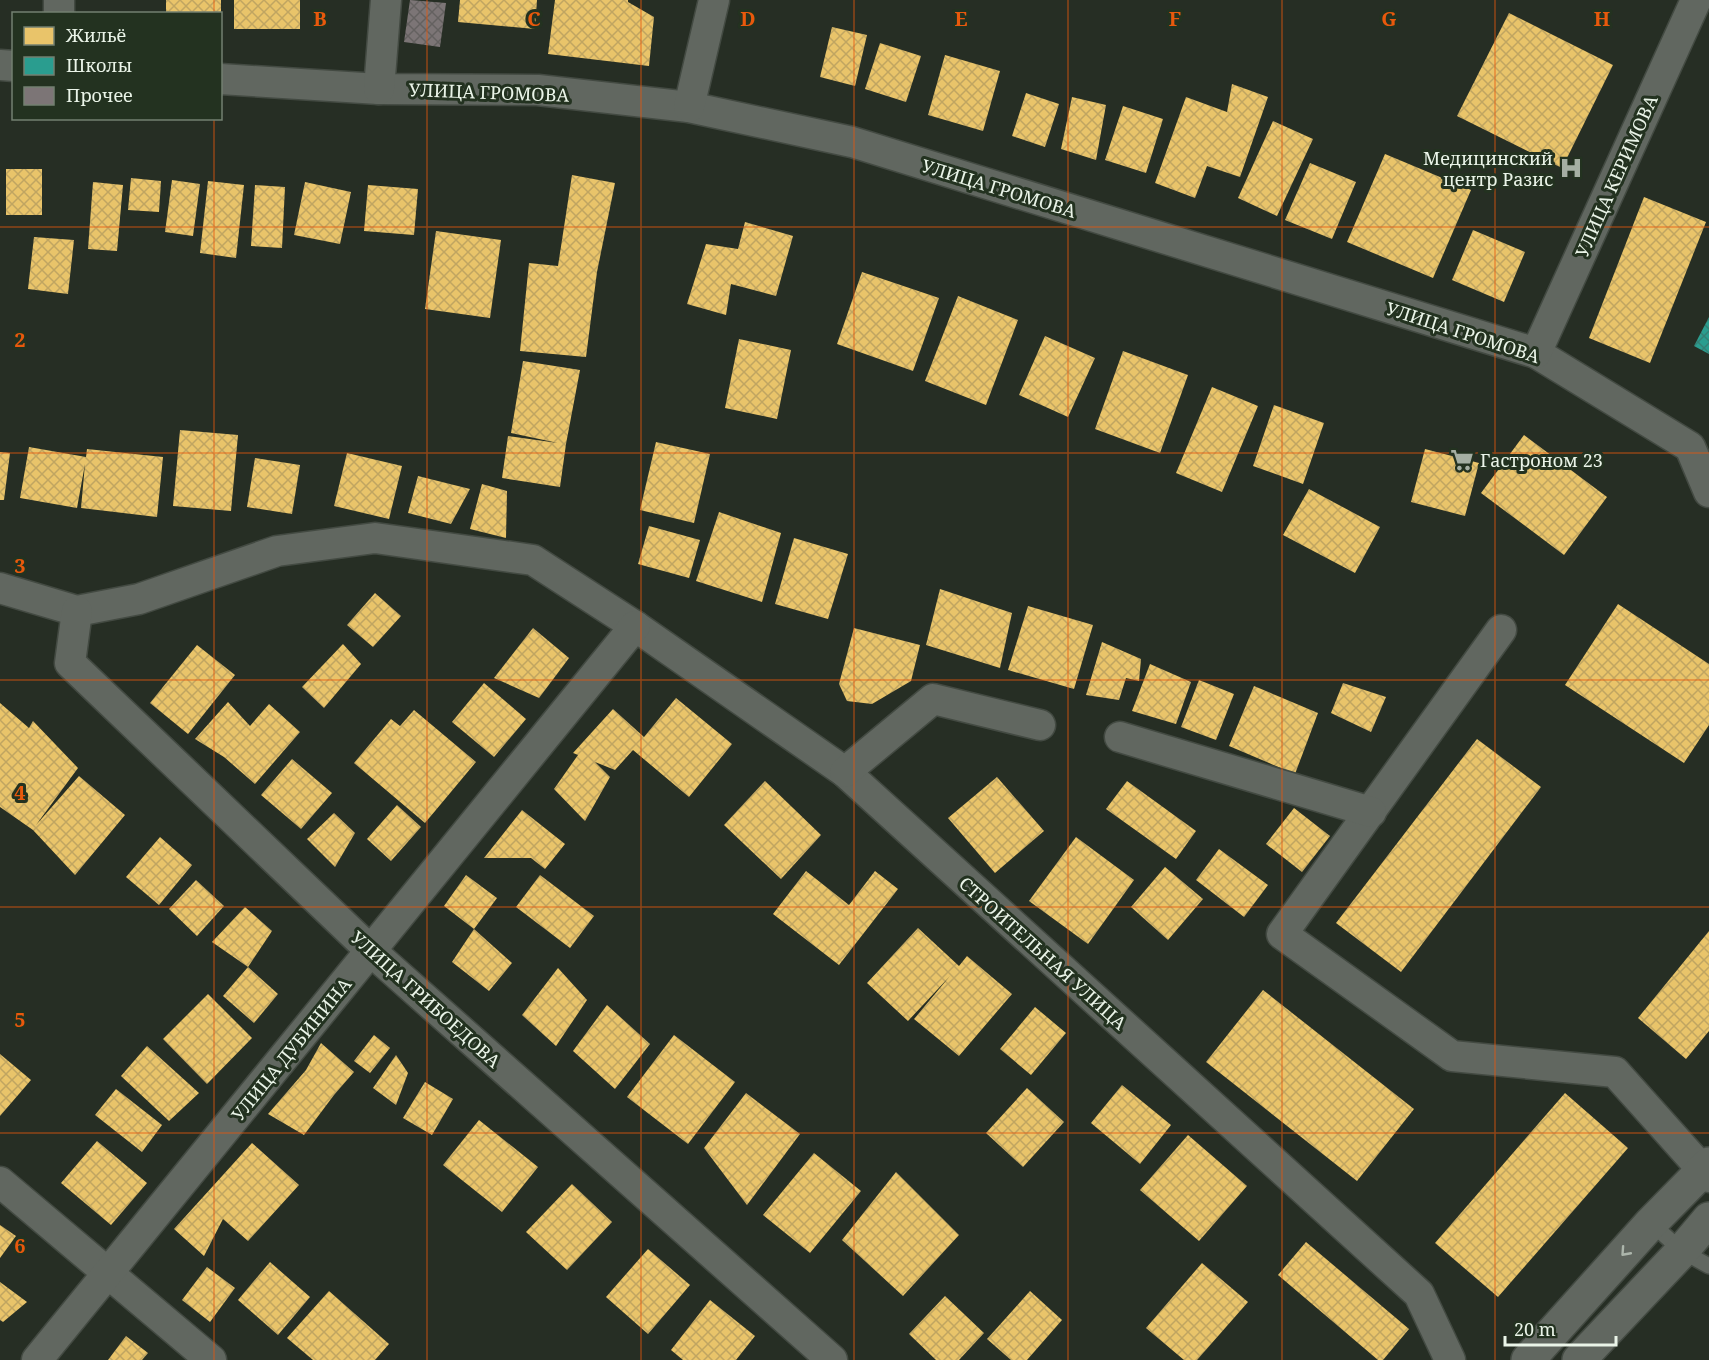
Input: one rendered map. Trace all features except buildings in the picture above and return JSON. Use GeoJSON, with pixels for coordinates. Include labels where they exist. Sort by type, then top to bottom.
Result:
{"type":"FeatureCollection","features":[{"type":"Feature","properties":{"kind":"main road"},"geometry":{"type":"LineString","coordinates":[[1528,1360],[1651,1223],[1707,1170]]}},
{"type":"Feature","properties":{"kind":"main road"},"geometry":{"type":"LineString","coordinates":[[1579,1360],[1695,1259],[1709,1219]]}},
{"type":"Feature","properties":{"kind":"street"},"geometry":{"type":"LineString","coordinates":[[379,89],[386,0]]}},
{"type":"Feature","properties":{"kind":"street"},"geometry":{"type":"LineString","coordinates":[[689,107],[714,0]]}},
{"type":"Feature","properties":{"kind":"street","name":"УЛИЦА КЕРИМОВА"},"geometry":{"type":"LineString","coordinates":[[1536,353],[1696,0]]}},
{"type":"Feature","properties":{"kind":"street","name":"УЛИЦА ГРОМОВА"},"geometry":{"type":"LineString","coordinates":[[222,79],[379,89],[538,90],[689,107],[852,142],[1536,353],[1690,447],[1709,492]]}},
{"type":"Feature","properties":{"kind":"street","name":"СТРОИТЕЛЬНАЯ УЛИЦА"},"geometry":{"type":"LineString","coordinates":[[77,611],[139,600],[277,550],[375,538],[533,560],[635,626],[845,772],[1419,1294],[1450,1360]]}},
{"type":"Feature","properties":{"kind":"street"},"geometry":{"type":"LineString","coordinates":[[0,588],[77,611]]}},
{"type":"Feature","properties":{"kind":"street","name":"УЛИЦА ГРИБОЕДОВА"},"geometry":{"type":"LineString","coordinates":[[77,611],[70,663],[371,951],[831,1360]]}},
{"type":"Feature","properties":{"kind":"street","name":"УЛИЦА ДУБИНИНА"},"geometry":{"type":"LineString","coordinates":[[38,1360],[635,626]]}},
{"type":"Feature","properties":{"kind":"street"},"geometry":{"type":"LineString","coordinates":[[1502,630],[1282,934],[1452,1056],[1615,1072],[1707,1170]]}},
{"type":"Feature","properties":{"kind":"street"},"geometry":{"type":"LineString","coordinates":[[845,772],[933,699],[1040,725]]}},
{"type":"Feature","properties":{"kind":"street"},"geometry":{"type":"LineString","coordinates":[[1120,737],[1371,812]]}},
{"type":"Feature","properties":{"kind":"street"},"geometry":{"type":"LineString","coordinates":[[0,1182],[211,1360]]}},
{"type":"Feature","properties":{"kind":"lane"},"geometry":{"type":"LineString","coordinates":[[1651,1223],[1695,1259]]}},
{"type":"Feature","properties":{"kind":"place","name":"Медицинский центр Разис"},"geometry":{"type":"Point","coordinates":[1571,168]}},
{"type":"Feature","properties":{"kind":"place","name":"Гастроном 23"},"geometry":{"type":"Point","coordinates":[1462,460]}}]}
